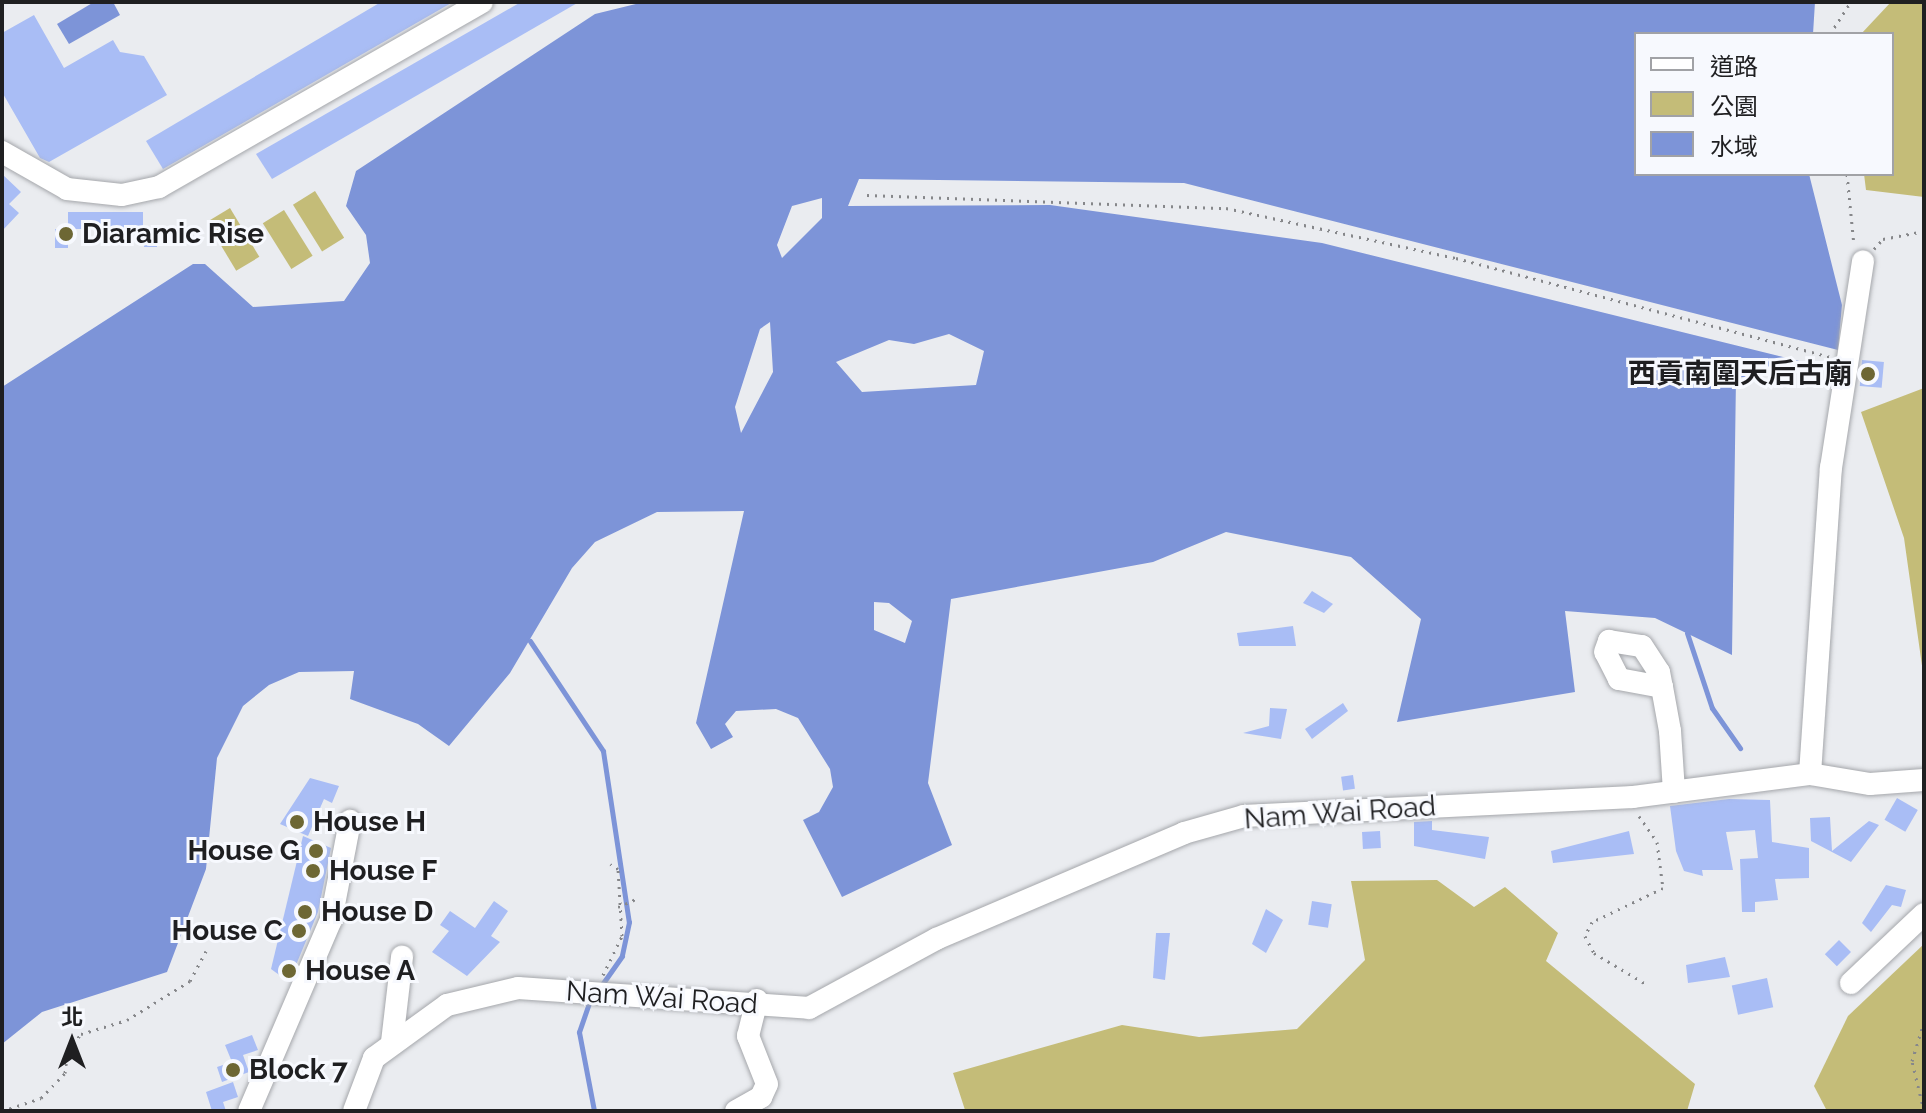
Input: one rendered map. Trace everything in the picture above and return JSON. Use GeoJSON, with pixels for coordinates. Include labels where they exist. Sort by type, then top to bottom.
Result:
{"type":"FeatureCollection","features":[{"type":"Feature","properties":{"kind":"street"},"geometry":{"type":"LineString","coordinates":[[2,152],[67,189],[122,195],[159,187],[482,2]]}},
{"type":"Feature","properties":{"kind":"street"},"geometry":{"type":"LineString","coordinates":[[1810,774],[1845,361],[1863,261]]}},
{"type":"Feature","properties":{"kind":"street"},"geometry":{"type":"LineString","coordinates":[[1662,687],[1674,792]]}},
{"type":"Feature","properties":{"kind":"street","name":"Nam Wai Road"},"geometry":{"type":"LineString","coordinates":[[354,1111],[374,1058],[447,1005],[500,989],[757,1000],[809,1008],[936,939],[1184,833],[1244,816],[1633,797],[1810,774],[1870,784],[1924,780]]}},
{"type":"Feature","properties":{"kind":"street"},"geometry":{"type":"LineString","coordinates":[[249,1111],[301,998],[331,920],[350,821]]}},
{"type":"Feature","properties":{"kind":"street"},"geometry":{"type":"LineString","coordinates":[[1851,983],[1924,914]]}},
{"type":"Feature","properties":{"kind":"street"},"geometry":{"type":"LineString","coordinates":[[392,1042],[402,957]]}},
{"type":"Feature","properties":{"kind":"street"},"geometry":{"type":"LineString","coordinates":[[736,1111],[761,1097],[767,1084],[748,1036],[757,1000]]}},
{"type":"Feature","properties":{"kind":"path"},"geometry":{"type":"LineString","coordinates":[[1831,32],[1851,2]]}},
{"type":"Feature","properties":{"kind":"path"},"geometry":{"type":"LineString","coordinates":[[1847,176],[1848,234],[1863,261],[1883,239],[1924,231]]}},
{"type":"Feature","properties":{"kind":"path"},"geometry":{"type":"LineString","coordinates":[[867,195],[1226,208],[1441,254],[1845,361]]}},
{"type":"Feature","properties":{"kind":"path"},"geometry":{"type":"LineString","coordinates":[[1633,797],[1657,842],[1663,888],[1592,922],[1585,936],[1594,953],[1646,984]]}},
{"type":"Feature","properties":{"kind":"path"},"geometry":{"type":"LineString","coordinates":[[598,992],[617,957],[618,869],[610,864]]}},
{"type":"Feature","properties":{"kind":"path"},"geometry":{"type":"LineString","coordinates":[[618,907],[636,899]]}},
{"type":"Feature","properties":{"kind":"path"},"geometry":{"type":"LineString","coordinates":[[2,1111],[41,1098],[65,1073],[68,1050],[81,1034],[127,1020],[190,981],[206,951]]}},
{"type":"Feature","properties":{"kind":"path"},"geometry":{"type":"LineString","coordinates":[[1924,1022],[1912,1061],[1924,1111]]}},
{"type":"Feature","properties":{"kind":"green space"},"geometry":{"type":"Polygon","coordinates":[[[1891,2],[1924,2],[1924,197],[1866,190],[1864,176],[1894,176],[1894,32],[1863,32],[1891,2]]]}},
{"type":"Feature","properties":{"kind":"green space"},"geometry":{"type":"Polygon","coordinates":[[[315,191],[344,238],[322,251],[293,205],[315,191]]]}},
{"type":"Feature","properties":{"kind":"green space"},"geometry":{"type":"Polygon","coordinates":[[[230,208],[259,257],[236,271],[207,222],[230,208]]]}},
{"type":"Feature","properties":{"kind":"green space"},"geometry":{"type":"Polygon","coordinates":[[[284,210],[313,256],[291,269],[263,223],[284,210]]]}},
{"type":"Feature","properties":{"kind":"green space"},"geometry":{"type":"Polygon","coordinates":[[[1924,388],[1924,680],[1904,538],[1861,412],[1924,388]]]}},
{"type":"Feature","properties":{"kind":"green space"},"geometry":{"type":"Polygon","coordinates":[[[1437,880],[1474,907],[1505,887],[1558,933],[1546,961],[1695,1084],[1687,1111],[965,1110],[953,1073],[1122,1025],[1199,1037],[1297,1029],[1365,960],[1351,881],[1437,880]]]}},
{"type":"Feature","properties":{"kind":"green space"},"geometry":{"type":"Polygon","coordinates":[[[1924,944],[1924,1111],[1827,1111],[1814,1086],[1848,1016],[1924,944]]]}},
{"type":"Feature","properties":{"kind":"water"},"geometry":{"type":"Polygon","coordinates":[[[94,2],[113,2],[120,15],[69,44],[57,24],[94,2]]]}},
{"type":"Feature","properties":{"kind":"water"},"geometry":{"type":"Polygon","coordinates":[[[644,2],[1815,2],[1813,32],[1634,32],[1634,176],[1810,176],[1842,305],[1838,350],[1184,183],[859,179],[848,206],[1050,205],[1322,243],[1819,366],[1736,378],[1732,655],[1655,618],[1565,611],[1575,692],[1397,722],[1421,619],[1351,557],[1226,532],[1153,562],[951,599],[928,783],[952,845],[842,897],[803,820],[819,812],[833,787],[830,769],[798,718],[776,709],[736,711],[725,724],[733,737],[711,749],[696,723],[744,511],[657,512],[595,542],[572,568],[510,673],[449,746],[418,724],[350,699],[354,671],[299,672],[269,685],[243,706],[217,758],[206,869],[167,972],[42,1012],[2,1044],[2,387],[193,264],[205,264],[253,307],[344,301],[370,263],[366,235],[346,206],[356,171],[595,14],[644,2]],[[822,198],[792,206],[777,245],[782,258],[822,218],[822,198]],[[770,322],[760,329],[735,407],[741,433],[773,372],[770,322]],[[949,334],[914,344],[889,340],[836,362],[862,392],[976,385],[984,351],[949,334]],[[874,602],[874,630],[905,643],[912,621],[889,603],[874,602]]]}},
{"type":"Feature","properties":{"kind":"building"},"geometry":{"type":"Polygon","coordinates":[[[381,2],[453,2],[163,169],[146,141],[381,2]]]}},
{"type":"Feature","properties":{"kind":"building"},"geometry":{"type":"Polygon","coordinates":[[[521,2],[579,2],[272,179],[256,154],[521,2]]]}},
{"type":"Feature","properties":{"kind":"building"},"geometry":{"type":"Polygon","coordinates":[[[34,15],[64,68],[113,40],[120,52],[144,56],[167,95],[49,162],[40,158],[2,92],[2,33],[34,15]]]}},
{"type":"Feature","properties":{"kind":"building"},"geometry":{"type":"Polygon","coordinates":[[[2,174],[21,192],[9,204],[19,213],[2,231],[2,174]]]}},
{"type":"Feature","properties":{"kind":"building","name":"Diaramic Rise"},"geometry":{"type":"Polygon","coordinates":[[[68,212],[143,212],[143,229],[68,229],[68,212]]]}},
{"type":"Feature","properties":{"kind":"building"},"geometry":{"type":"Polygon","coordinates":[[[144,228],[157,228],[157,247],[144,247],[144,228]]]}},
{"type":"Feature","properties":{"kind":"building"},"geometry":{"type":"Polygon","coordinates":[[[55,229],[68,229],[68,248],[55,248],[55,229]]]}},
{"type":"Feature","properties":{"kind":"building","name":"西貢南圍天后古廟"},"geometry":{"type":"Polygon","coordinates":[[[1862,360],[1884,362],[1882,388],[1860,386],[1862,360]]]}},
{"type":"Feature","properties":{"kind":"building"},"geometry":{"type":"Polygon","coordinates":[[[1312,591],[1333,604],[1324,613],[1303,603],[1312,591]]]}},
{"type":"Feature","properties":{"kind":"building"},"geometry":{"type":"Polygon","coordinates":[[[1293,626],[1296,646],[1239,646],[1237,633],[1293,626]]]}},
{"type":"Feature","properties":{"kind":"building"},"geometry":{"type":"Polygon","coordinates":[[[1343,703],[1348,711],[1312,739],[1305,729],[1343,703]]]}},
{"type":"Feature","properties":{"kind":"building"},"geometry":{"type":"Polygon","coordinates":[[[1270,708],[1287,709],[1281,739],[1243,733],[1269,726],[1270,708]]]}},
{"type":"Feature","properties":{"kind":"building"},"geometry":{"type":"Polygon","coordinates":[[[1353,775],[1355,789],[1343,791],[1341,777],[1353,775]]]}},
{"type":"Feature","properties":{"kind":"building"},"geometry":{"type":"Polygon","coordinates":[[[310,778],[339,786],[332,803],[324,799],[308,836],[280,824],[310,778]]]}},
{"type":"Feature","properties":{"kind":"building"},"geometry":{"type":"Polygon","coordinates":[[[1897,798],[1918,810],[1905,832],[1884,820],[1897,798]]]}},
{"type":"Feature","properties":{"kind":"building"},"geometry":{"type":"Polygon","coordinates":[[[1729,799],[1770,800],[1772,842],[1809,848],[1809,878],[1775,879],[1778,900],[1755,902],[1755,912],[1742,912],[1740,859],[1758,858],[1755,830],[1726,832],[1733,870],[1702,870],[1703,876],[1684,871],[1676,851],[1670,806],[1729,799]]]}},
{"type":"Feature","properties":{"kind":"building"},"geometry":{"type":"Polygon","coordinates":[[[1830,817],[1832,851],[1869,821],[1879,825],[1851,862],[1811,841],[1810,818],[1830,817]]]}},
{"type":"Feature","properties":{"kind":"building"},"geometry":{"type":"Polygon","coordinates":[[[1432,821],[1432,830],[1489,837],[1485,859],[1414,846],[1414,822],[1432,821]]]}},
{"type":"Feature","properties":{"kind":"building"},"geometry":{"type":"Polygon","coordinates":[[[1380,831],[1381,848],[1363,849],[1362,832],[1380,831]]]}},
{"type":"Feature","properties":{"kind":"building"},"geometry":{"type":"Polygon","coordinates":[[[1629,831],[1634,854],[1553,863],[1551,851],[1629,831]]]}},
{"type":"Feature","properties":{"kind":"building"},"geometry":{"type":"Polygon","coordinates":[[[303,836],[331,848],[318,912],[289,982],[271,969],[303,836]]]}},
{"type":"Feature","properties":{"kind":"building"},"geometry":{"type":"Polygon","coordinates":[[[1886,885],[1906,890],[1901,907],[1892,905],[1871,932],[1862,923],[1886,885]]]}},
{"type":"Feature","properties":{"kind":"building"},"geometry":{"type":"Polygon","coordinates":[[[494,901],[508,911],[491,936],[500,942],[467,976],[432,952],[449,931],[440,925],[450,911],[475,928],[494,901]]]}},
{"type":"Feature","properties":{"kind":"building"},"geometry":{"type":"Polygon","coordinates":[[[1312,901],[1332,904],[1328,928],[1308,925],[1312,901]]]}},
{"type":"Feature","properties":{"kind":"building"},"geometry":{"type":"Polygon","coordinates":[[[1266,909],[1283,920],[1266,953],[1252,944],[1266,909]]]}},
{"type":"Feature","properties":{"kind":"building"},"geometry":{"type":"Polygon","coordinates":[[[1156,933],[1170,933],[1165,980],[1153,978],[1156,933]]]}},
{"type":"Feature","properties":{"kind":"building"},"geometry":{"type":"Polygon","coordinates":[[[1839,940],[1851,952],[1837,966],[1825,954],[1839,940]]]}},
{"type":"Feature","properties":{"kind":"building"},"geometry":{"type":"Polygon","coordinates":[[[1725,957],[1730,977],[1688,983],[1686,965],[1725,957]]]}},
{"type":"Feature","properties":{"kind":"building"},"geometry":{"type":"Polygon","coordinates":[[[1767,978],[1773,1007],[1738,1015],[1732,985],[1767,978]]]}},
{"type":"Feature","properties":{"kind":"building"},"geometry":{"type":"Polygon","coordinates":[[[252,1035],[258,1050],[243,1055],[249,1072],[222,1082],[217,1067],[232,1062],[225,1045],[252,1035]]]}},
{"type":"Feature","properties":{"kind":"building"},"geometry":{"type":"Polygon","coordinates":[[[233,1082],[238,1097],[223,1102],[226,1111],[212,1111],[206,1092],[233,1082]]]}},
{"type":"Feature","properties":{"kind":"waterway"},"geometry":{"type":"LineString","coordinates":[[1687,633],[1712,708],[1740,748]]}},
{"type":"Feature","properties":{"kind":"waterway"},"geometry":{"type":"LineString","coordinates":[[530,641],[603,751],[629,922],[622,956],[601,986]]}},
{"type":"Feature","properties":{"kind":"waterway"},"geometry":{"type":"LineString","coordinates":[[590,1000],[579,1032],[594,1111]]}},
{"type":"Feature","properties":{"kind":"place","name":"Diaramic Rise"},"geometry":{"type":"Point","coordinates":[66,234]}},
{"type":"Feature","properties":{"kind":"place","name":"西貢南圍天后古廟"},"geometry":{"type":"Point","coordinates":[1868,374]}},
{"type":"Feature","properties":{"kind":"place","name":"House H"},"geometry":{"type":"Point","coordinates":[297,822]}},
{"type":"Feature","properties":{"kind":"place","name":"House G"},"geometry":{"type":"Point","coordinates":[316,851]}},
{"type":"Feature","properties":{"kind":"place","name":"House F"},"geometry":{"type":"Point","coordinates":[313,871]}},
{"type":"Feature","properties":{"kind":"place","name":"House D"},"geometry":{"type":"Point","coordinates":[305,912]}},
{"type":"Feature","properties":{"kind":"place","name":"House C"},"geometry":{"type":"Point","coordinates":[299,931]}},
{"type":"Feature","properties":{"kind":"place","name":"House A"},"geometry":{"type":"Point","coordinates":[289,971]}},
{"type":"Feature","properties":{"kind":"place","name":"Block 7"},"geometry":{"type":"Point","coordinates":[233,1070]}}]}
